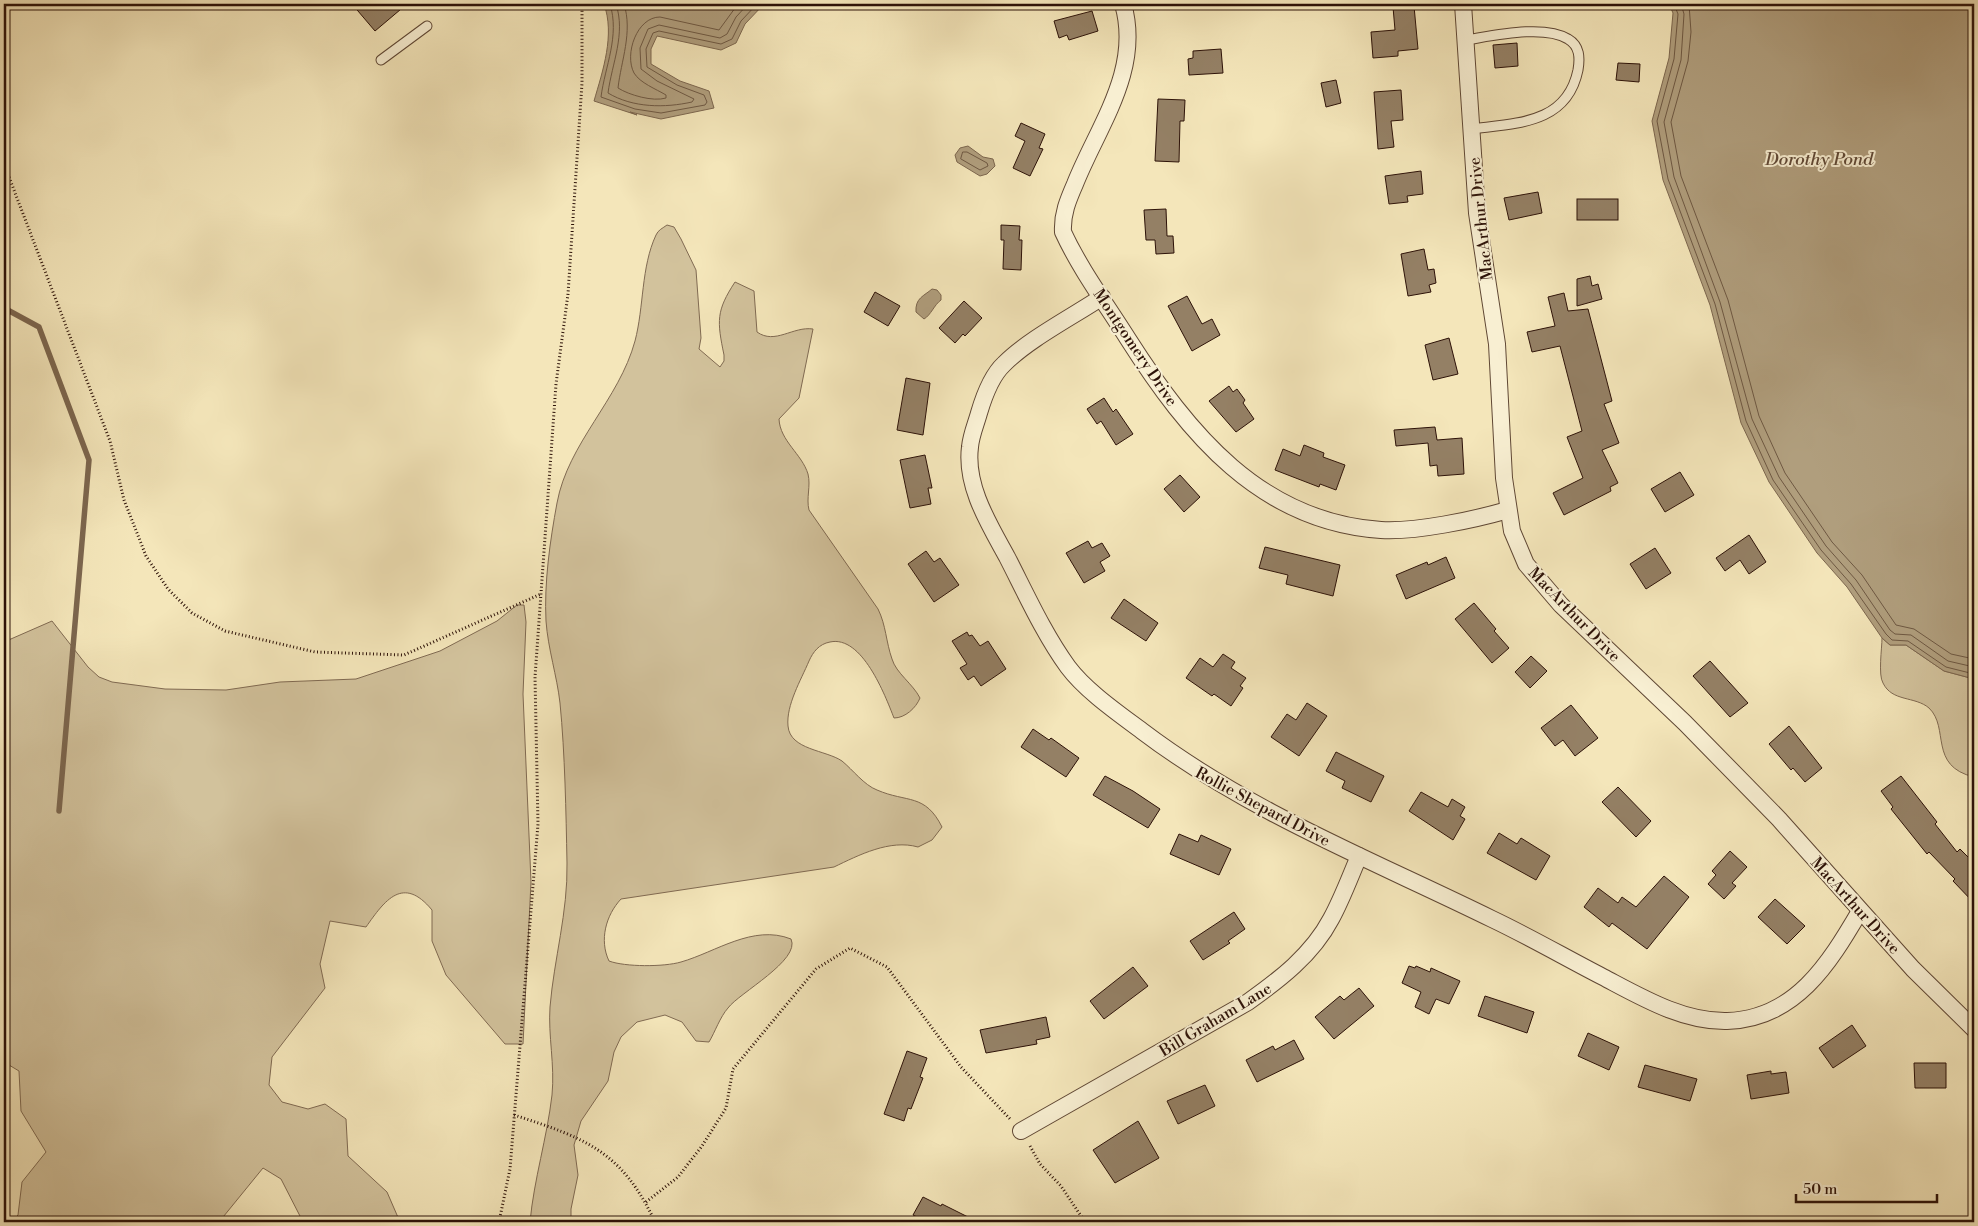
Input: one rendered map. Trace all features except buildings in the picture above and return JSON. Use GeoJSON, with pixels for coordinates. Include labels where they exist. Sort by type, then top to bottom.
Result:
{"type":"FeatureCollection","features":[{"type":"Feature","properties":{"kind":"street","name":"Montgomery Drive"},"geometry":{"type":"LineString","coordinates":[[1123,4],[1128,31],[1124,74],[1113,104],[1081,168],[1063,220],[1063,232],[1068,244],[1149,372],[1207,446],[1272,498],[1318,519],[1382,530],[1407,529],[1478,518],[1508,510]]}},
{"type":"Feature","properties":{"kind":"street","name":"MacArthur Drive"},"geometry":{"type":"LineString","coordinates":[[1463,4],[1476,213],[1497,344],[1504,478],[1512,531],[1526,564],[1561,605],[1685,723],[1765,805],[1913,969],[1974,1029]]}},
{"type":"Feature","properties":{"kind":"street","name":"Rollie Shepard Drive"},"geometry":{"type":"LineString","coordinates":[[1102,297],[1040,337],[1002,365],[985,394],[970,445],[970,473],[981,506],[1032,606],[1069,668],[1111,709],[1208,779],[1267,812],[1494,920],[1641,997],[1685,1015],[1726,1021],[1757,1017],[1779,1008],[1809,986],[1841,943],[1860,912]]}},
{"type":"Feature","properties":{"kind":"street","name":"Bill Graham Lane"},"geometry":{"type":"LineString","coordinates":[[1021,1131],[1248,1002],[1279,980],[1307,952],[1330,920],[1359,856]]}},
{"type":"Feature","properties":{"kind":"lane"},"geometry":{"type":"LineString","coordinates":[[381,60],[427,26]]}},
{"type":"Feature","properties":{"kind":"lane"},"geometry":{"type":"LineString","coordinates":[[1466,40],[1510,34],[1551,34],[1568,39],[1574,45],[1580,60],[1575,84],[1556,110],[1541,117],[1471,129]]}},
{"type":"Feature","properties":{"kind":"path"},"geometry":{"type":"LineString","coordinates":[[499,1222],[510,1169],[538,824],[535,677],[556,384],[568,294],[582,83],[582,4]]}},
{"type":"Feature","properties":{"kind":"path"},"geometry":{"type":"LineString","coordinates":[[4,164],[110,441],[124,500],[146,556],[168,589],[192,613],[225,631],[315,652],[404,655],[541,594]]}},
{"type":"Feature","properties":{"kind":"path"},"geometry":{"type":"LineString","coordinates":[[646,1202],[678,1177],[702,1146],[726,1108],[732,1069],[816,969],[850,948],[887,967],[961,1067],[1021,1131],[1040,1164],[1061,1186],[1085,1222]]}},
{"type":"Feature","properties":{"kind":"path"},"geometry":{"type":"LineString","coordinates":[[514,1116],[577,1136],[603,1152],[625,1171],[646,1202],[655,1222]]}},
{"type":"Feature","properties":{"kind":"shaded area"},"geometry":{"type":"Polygon","coordinates":[[[667,225],[674,227],[696,270],[701,338],[699,349],[720,367],[724,361],[719,325],[721,309],[735,282],[754,291],[757,332],[771,337],[798,330],[813,329],[799,398],[779,419],[780,427],[808,474],[809,510],[878,609],[894,664],[920,698],[910,712],[894,718],[885,695],[862,657],[842,642],[826,643],[812,655],[795,693],[788,718],[790,734],[802,745],[842,761],[872,788],[922,804],[936,816],[942,827],[932,840],[918,847],[897,845],[886,847],[864,853],[834,867],[621,899],[611,912],[604,936],[609,961],[616,963],[634,965],[674,964],[735,941],[763,935],[777,935],[791,939],[792,947],[787,957],[778,966],[728,1008],[709,1042],[696,1041],[682,1022],[665,1015],[637,1022],[621,1037],[614,1052],[608,1081],[581,1121],[574,1145],[578,1175],[571,1209],[571,1222],[530,1222],[534,1190],[552,1095],[550,1007],[567,881],[562,722],[559,693],[546,621],[546,592],[550,547],[557,503],[563,481],[582,441],[618,383],[628,362],[638,328],[645,274],[651,247],[659,230],[667,225]]]}},
{"type":"Feature","properties":{"kind":"shaded area"},"geometry":{"type":"Polygon","coordinates":[[[517,605],[524,605],[526,622],[523,694],[531,882],[523,1044],[505,1044],[446,975],[432,941],[432,910],[422,900],[412,894],[403,893],[395,895],[380,908],[366,927],[330,921],[320,964],[325,988],[272,1057],[269,1085],[282,1102],[308,1109],[325,1104],[346,1119],[348,1156],[387,1192],[400,1222],[308,1222],[301,1218],[281,1179],[263,1168],[219,1222],[11,1222],[18,1215],[22,1182],[46,1152],[21,1111],[19,1071],[4,1062],[4,642],[52,621],[88,667],[99,677],[112,682],[165,689],[226,690],[280,682],[356,679],[440,651],[497,621],[517,605]]]}},
{"type":"Feature","properties":{"kind":"shaded area"},"geometry":{"type":"Polygon","coordinates":[[[1882,638],[1890,645],[1906,645],[1944,671],[1974,679],[1974,777],[1960,772],[1945,756],[1935,716],[1929,708],[1892,693],[1883,683],[1881,674],[1882,638]]]}},
{"type":"Feature","properties":{"kind":"water"},"geometry":{"type":"Polygon","coordinates":[[[604,4],[764,4],[745,24],[736,43],[721,50],[657,36],[651,49],[651,64],[680,81],[709,91],[714,108],[661,119],[630,112],[637,115],[594,101],[604,65],[608,40],[607,16],[604,4]]]}},
{"type":"Feature","properties":{"kind":"water","name":"Dorothy Pond"},"geometry":{"type":"Polygon","coordinates":[[[1669,4],[1974,4],[1974,679],[1944,671],[1906,645],[1890,645],[1882,638],[1847,587],[1817,553],[1769,482],[1741,423],[1710,305],[1663,180],[1652,121],[1669,58],[1673,13],[1669,4]]]}},
{"type":"Feature","properties":{"kind":"water"},"geometry":{"type":"Polygon","coordinates":[[[968,146],[983,157],[993,159],[995,166],[987,174],[980,176],[957,162],[955,155],[960,148],[968,146]]]}},
{"type":"Feature","properties":{"kind":"water"},"geometry":{"type":"Polygon","coordinates":[[[932,289],[937,290],[941,295],[941,300],[924,319],[916,312],[917,303],[932,289]]]}},
{"type":"Feature","properties":{"kind":"waterway"},"geometry":{"type":"LineString","coordinates":[[4,308],[39,327],[89,460],[59,811]]}}]}
